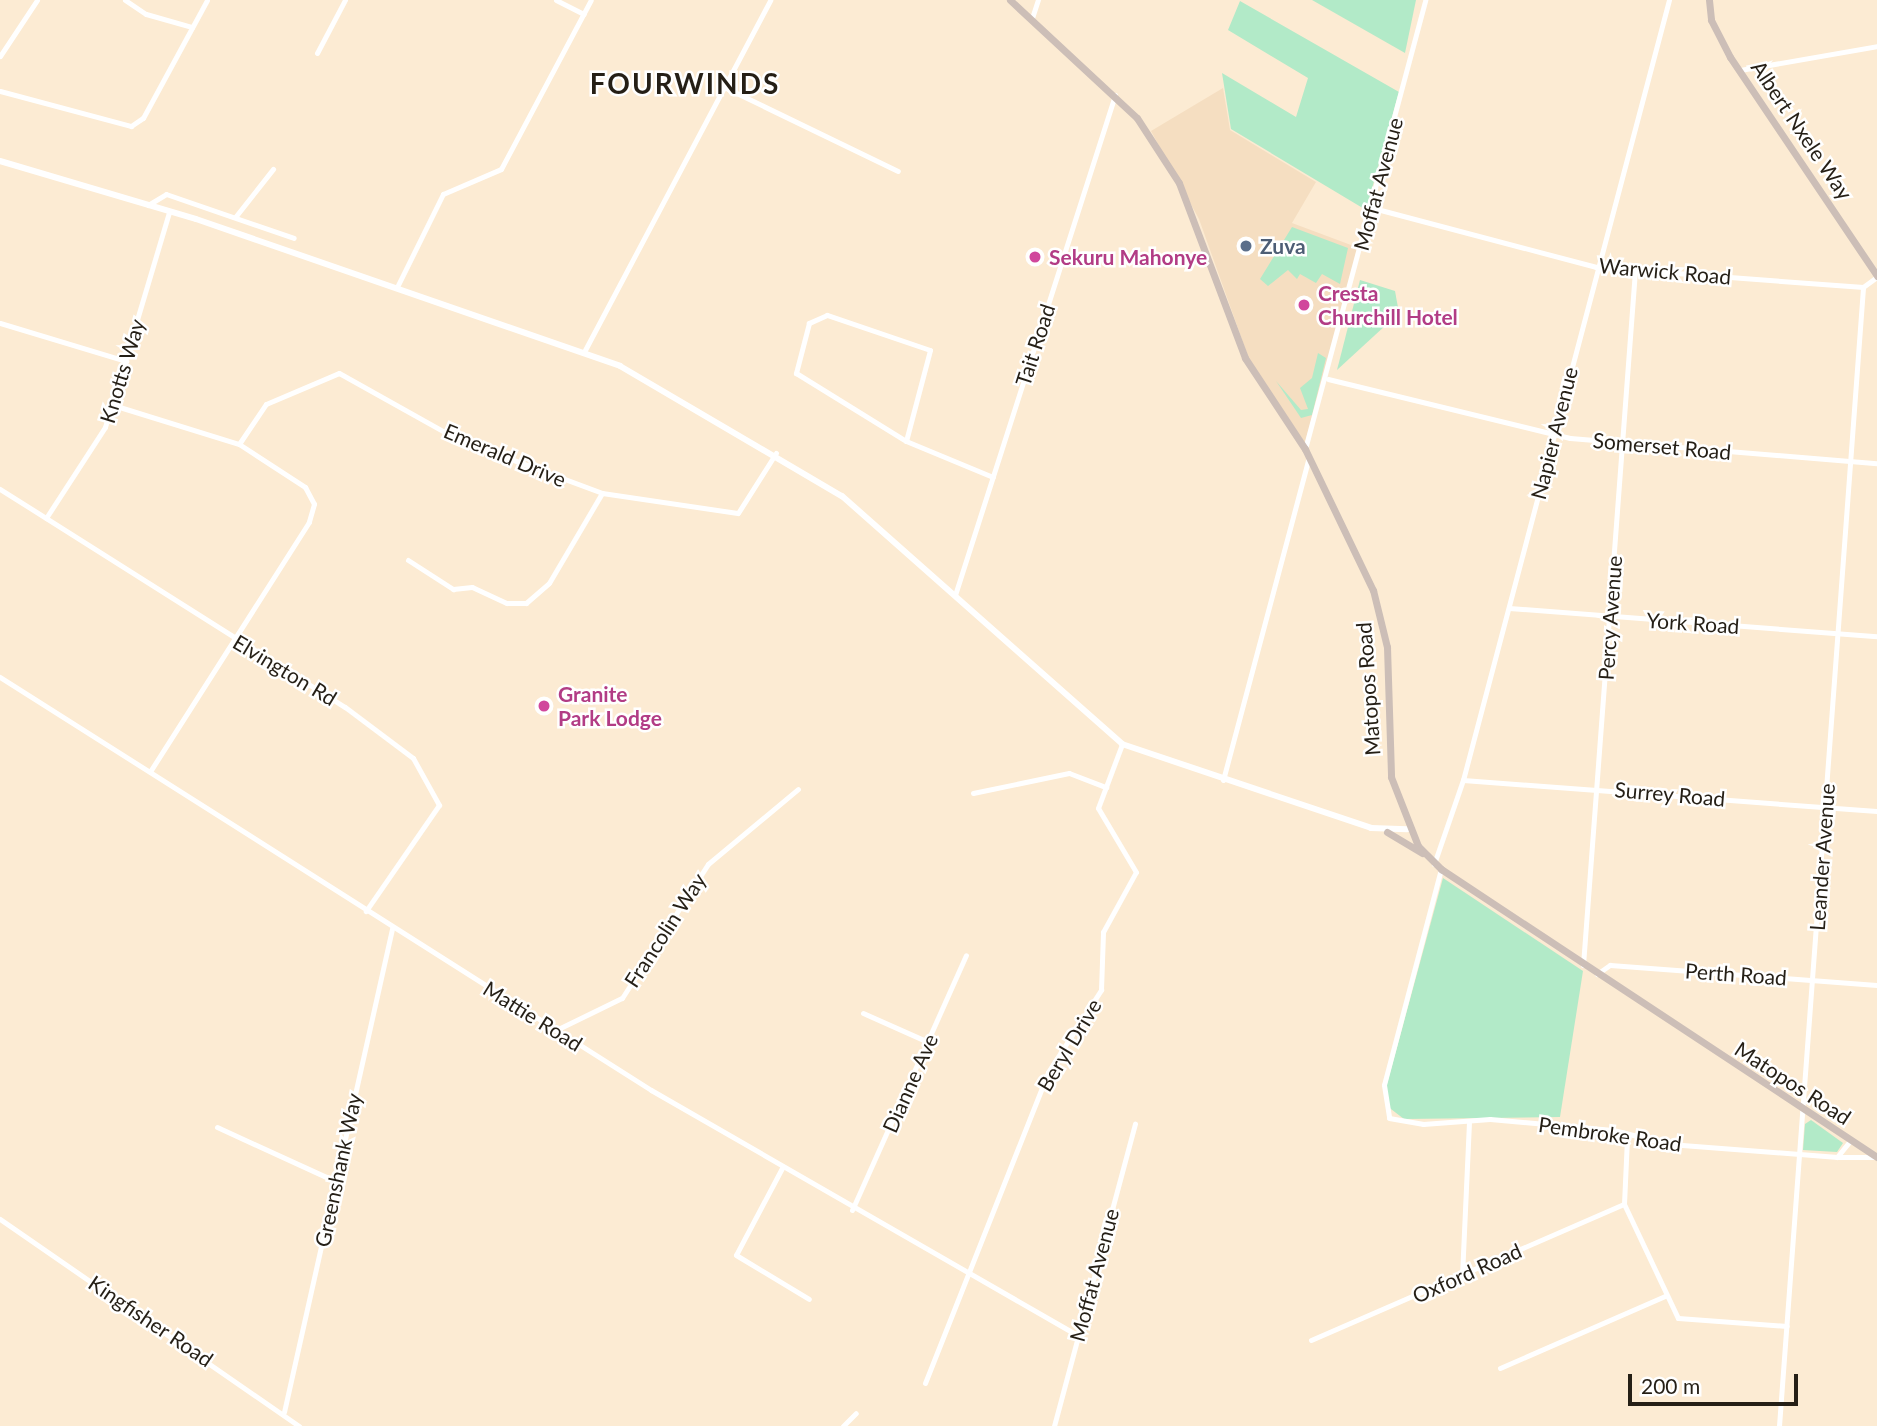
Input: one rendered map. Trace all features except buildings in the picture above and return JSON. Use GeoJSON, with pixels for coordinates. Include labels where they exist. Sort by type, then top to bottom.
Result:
{"type":"FeatureCollection","features":[{"type":"Feature","properties":{"kind":"main road","name":"Matopos Road"},"geometry":{"type":"LineString","coordinates":[[1010,0],[1115,94],[1169,164],[1197,222],[1245,358],[1307,452],[1383,623],[1391,777],[1407,829],[1425,855],[1437,867],[1583,965],[1877,1157]]}},
{"type":"Feature","properties":{"kind":"main road","name":"Albert Nxele Way"},"geometry":{"type":"LineString","coordinates":[[1709,0],[1716,32],[1877,277]]}},
{"type":"Feature","properties":{"kind":"main road"},"geometry":{"type":"LineString","coordinates":[[1387,832],[1425,855]]}},
{"type":"Feature","properties":{"kind":"street"},"geometry":{"type":"LineString","coordinates":[[0,56],[37,0]]}},
{"type":"Feature","properties":{"kind":"street"},"geometry":{"type":"LineString","coordinates":[[125,0],[146,14],[192,27]]}},
{"type":"Feature","properties":{"kind":"street"},"geometry":{"type":"LineString","coordinates":[[0,91],[131,127],[142,118],[206,0]]}},
{"type":"Feature","properties":{"kind":"street"},"geometry":{"type":"LineString","coordinates":[[317,53],[345,0]]}},
{"type":"Feature","properties":{"kind":"street"},"geometry":{"type":"LineString","coordinates":[[556,0],[583,14]]}},
{"type":"Feature","properties":{"kind":"street"},"geometry":{"type":"LineString","coordinates":[[397,287],[443,194],[501,169],[591,0]]}},
{"type":"Feature","properties":{"kind":"street"},"geometry":{"type":"LineString","coordinates":[[586,350],[770,0]]}},
{"type":"Feature","properties":{"kind":"street"},"geometry":{"type":"LineString","coordinates":[[1032,18],[1038,0]]}},
{"type":"Feature","properties":{"kind":"street","name":"Moffat Avenue"},"geometry":{"type":"LineString","coordinates":[[1223,780],[1425,0]]}},
{"type":"Feature","properties":{"kind":"street","name":"Napier Avenue"},"geometry":{"type":"LineString","coordinates":[[1437,867],[1463,780],[1596,267],[1669,0]]}},
{"type":"Feature","properties":{"kind":"street"},"geometry":{"type":"LineString","coordinates":[[1740,70],[1877,47]]}},
{"type":"Feature","properties":{"kind":"street"},"geometry":{"type":"LineString","coordinates":[[724,86],[898,171]]}},
{"type":"Feature","properties":{"kind":"street","name":"Tait Road"},"geometry":{"type":"LineString","coordinates":[[955,596],[1115,94]]}},
{"type":"Feature","properties":{"kind":"street"},"geometry":{"type":"LineString","coordinates":[[0,161],[148,205],[586,350],[776,453],[861,511],[1122,744],[1223,780],[1387,832],[1407,829]]}},
{"type":"Feature","properties":{"kind":"street"},"geometry":{"type":"LineString","coordinates":[[236,216],[273,169]]}},
{"type":"Feature","properties":{"kind":"street"},"geometry":{"type":"LineString","coordinates":[[148,205],[166,194],[294,238]]}},
{"type":"Feature","properties":{"kind":"street","name":"Warwick Road"},"geometry":{"type":"LineString","coordinates":[[1373,208],[1596,267],[1863,287]]}},
{"type":"Feature","properties":{"kind":"street","name":"Knotts Way"},"geometry":{"type":"LineString","coordinates":[[46,518],[95,446],[113,405],[169,212]]}},
{"type":"Feature","properties":{"kind":"street","name":"Percy Avenue"},"geometry":{"type":"LineString","coordinates":[[1583,965],[1635,270]]}},
{"type":"Feature","properties":{"kind":"street"},"geometry":{"type":"LineString","coordinates":[[1863,287],[1877,277]]}},
{"type":"Feature","properties":{"kind":"street","name":"Leander Avenue"},"geometry":{"type":"LineString","coordinates":[[1779,1426],[1863,287]]}},
{"type":"Feature","properties":{"kind":"street"},"geometry":{"type":"LineString","coordinates":[[906,441],[930,350],[827,315],[809,323],[796,373],[906,441],[993,477]]}},
{"type":"Feature","properties":{"kind":"street"},"geometry":{"type":"LineString","coordinates":[[0,323],[126,362]]}},
{"type":"Feature","properties":{"kind":"street","name":"Emerald Drive"},"geometry":{"type":"LineString","coordinates":[[239,443],[265,404],[343,373],[457,439],[602,493],[738,513],[776,453]]}},
{"type":"Feature","properties":{"kind":"street","name":"Somerset Road"},"geometry":{"type":"LineString","coordinates":[[1328,379],[1553,433],[1623,444],[1877,463]]}},
{"type":"Feature","properties":{"kind":"street"},"geometry":{"type":"LineString","coordinates":[[113,405],[239,443],[305,486],[314,504],[234,640],[150,772]]}},
{"type":"Feature","properties":{"kind":"street","name":"Elvington Rd"},"geometry":{"type":"LineString","coordinates":[[0,489],[397,742],[439,805],[366,911]]}},
{"type":"Feature","properties":{"kind":"street"},"geometry":{"type":"LineString","coordinates":[[408,560],[453,589],[472,587],[507,603],[526,603],[549,583],[602,493]]}},
{"type":"Feature","properties":{"kind":"street","name":"York Road"},"geometry":{"type":"LineString","coordinates":[[1509,608],[1877,636]]}},
{"type":"Feature","properties":{"kind":"street","name":"Mattie Road"},"geometry":{"type":"LineString","coordinates":[[0,677],[556,1030],[852,1210],[1077,1335]]}},
{"type":"Feature","properties":{"kind":"street","name":"Beryl Drive"},"geometry":{"type":"LineString","coordinates":[[925,1383],[966,1273],[1048,1072],[1099,995],[1103,932],[1134,882],[1135,864],[1100,814],[1106,787],[1122,744]]}},
{"type":"Feature","properties":{"kind":"street"},"geometry":{"type":"LineString","coordinates":[[973,793],[1069,773],[1106,787]]}},
{"type":"Feature","properties":{"kind":"street","name":"Surrey Road"},"geometry":{"type":"LineString","coordinates":[[1463,780],[1598,788],[1877,811]]}},
{"type":"Feature","properties":{"kind":"street","name":"Francolin Way"},"geometry":{"type":"LineString","coordinates":[[556,1030],[622,998],[708,864],[798,789]]}},
{"type":"Feature","properties":{"kind":"street","name":"Pembroke Road"},"geometry":{"type":"LineString","coordinates":[[1437,867],[1383,1104],[1394,1121],[1613,1130],[1627,1138],[1837,1157],[1877,1157]]}},
{"type":"Feature","properties":{"kind":"street","name":"Greenshank Way"},"geometry":{"type":"LineString","coordinates":[[284,1412],[392,927]]}},
{"type":"Feature","properties":{"kind":"street","name":"Dianne Ave"},"geometry":{"type":"LineString","coordinates":[[852,1210],[966,955]]}},
{"type":"Feature","properties":{"kind":"street","name":"Perth Road"},"geometry":{"type":"LineString","coordinates":[[1597,974],[1610,965],[1877,985]]}},
{"type":"Feature","properties":{"kind":"street"},"geometry":{"type":"LineString","coordinates":[[863,1013],[928,1042]]}},
{"type":"Feature","properties":{"kind":"street"},"geometry":{"type":"LineString","coordinates":[[1462,1276],[1469,1123]]}},
{"type":"Feature","properties":{"kind":"street","name":"Moffat Avenue"},"geometry":{"type":"LineString","coordinates":[[1054,1426],[1135,1124]]}},
{"type":"Feature","properties":{"kind":"street"},"geometry":{"type":"LineString","coordinates":[[217,1127],[335,1181]]}},
{"type":"Feature","properties":{"kind":"street"},"geometry":{"type":"LineString","coordinates":[[1627,1138],[1624,1204],[1665,1296],[1682,1320],[1787,1326]]}},
{"type":"Feature","properties":{"kind":"street"},"geometry":{"type":"LineString","coordinates":[[1837,1157],[1850,1141]]}},
{"type":"Feature","properties":{"kind":"street"},"geometry":{"type":"LineString","coordinates":[[782,1168],[736,1255],[809,1299]]}},
{"type":"Feature","properties":{"kind":"street","name":"Oxford Road"},"geometry":{"type":"LineString","coordinates":[[1311,1340],[1624,1204]]}},
{"type":"Feature","properties":{"kind":"street","name":"Kingfisher Road"},"geometry":{"type":"LineString","coordinates":[[0,1219],[284,1412],[299,1426]]}},
{"type":"Feature","properties":{"kind":"street"},"geometry":{"type":"LineString","coordinates":[[1500,1368],[1665,1296]]}},
{"type":"Feature","properties":{"kind":"street"},"geometry":{"type":"LineString","coordinates":[[843,1426],[856,1413]]}},
{"type":"Feature","properties":{"kind":"shaded area"},"geometry":{"type":"Polygon","coordinates":[[[1223,88],[1230,130],[1316,182],[1292,223],[1359,248],[1305,443],[1249,359],[1199,219],[1151,131],[1223,88]]]}},
{"type":"Feature","properties":{"kind":"green space"},"geometry":{"type":"Polygon","coordinates":[[[1312,0],[1416,0],[1405,53],[1312,0]]]}},
{"type":"Feature","properties":{"kind":"green space"},"geometry":{"type":"Polygon","coordinates":[[[1240,1],[1399,92],[1366,210],[1231,129],[1222,73],[1296,117],[1308,78],[1228,30],[1240,1]]]}},
{"type":"Feature","properties":{"kind":"green space"},"geometry":{"type":"Polygon","coordinates":[[[1292,227],[1348,248],[1340,284],[1322,274],[1316,283],[1300,274],[1297,279],[1288,270],[1268,286],[1260,279],[1292,227]]]}},
{"type":"Feature","properties":{"kind":"green space"},"geometry":{"type":"Polygon","coordinates":[[[1360,280],[1395,291],[1399,313],[1337,370],[1360,280]]]}},
{"type":"Feature","properties":{"kind":"green space"},"geometry":{"type":"Polygon","coordinates":[[[1318,353],[1326,358],[1312,415],[1301,418],[1276,381],[1301,410],[1308,409],[1300,388],[1312,378],[1318,353]]]}},
{"type":"Feature","properties":{"kind":"green space"},"geometry":{"type":"Polygon","coordinates":[[[1443,878],[1583,971],[1560,1117],[1404,1119],[1387,1106],[1387,1084],[1443,878]]]}},
{"type":"Feature","properties":{"kind":"green space"},"geometry":{"type":"Polygon","coordinates":[[[1811,1120],[1843,1143],[1837,1152],[1803,1150],[1805,1124],[1811,1120]]]}},
{"type":"Feature","properties":{"kind":"place","name":"Zuva"},"geometry":{"type":"Point","coordinates":[1246,246]}},
{"type":"Feature","properties":{"kind":"place","name":"Sekuru Mahonye"},"geometry":{"type":"Point","coordinates":[1035,257]}},
{"type":"Feature","properties":{"kind":"place","name":"Cresta Churchill Hotel"},"geometry":{"type":"Point","coordinates":[1304,305]}},
{"type":"Feature","properties":{"kind":"place","name":"Granite Park Lodge"},"geometry":{"type":"Point","coordinates":[544,706]}},
{"type":"Feature","properties":{"kind":"district","name":"FOURWINDS"},"geometry":{"type":"Point","coordinates":[685,83]}}]}
